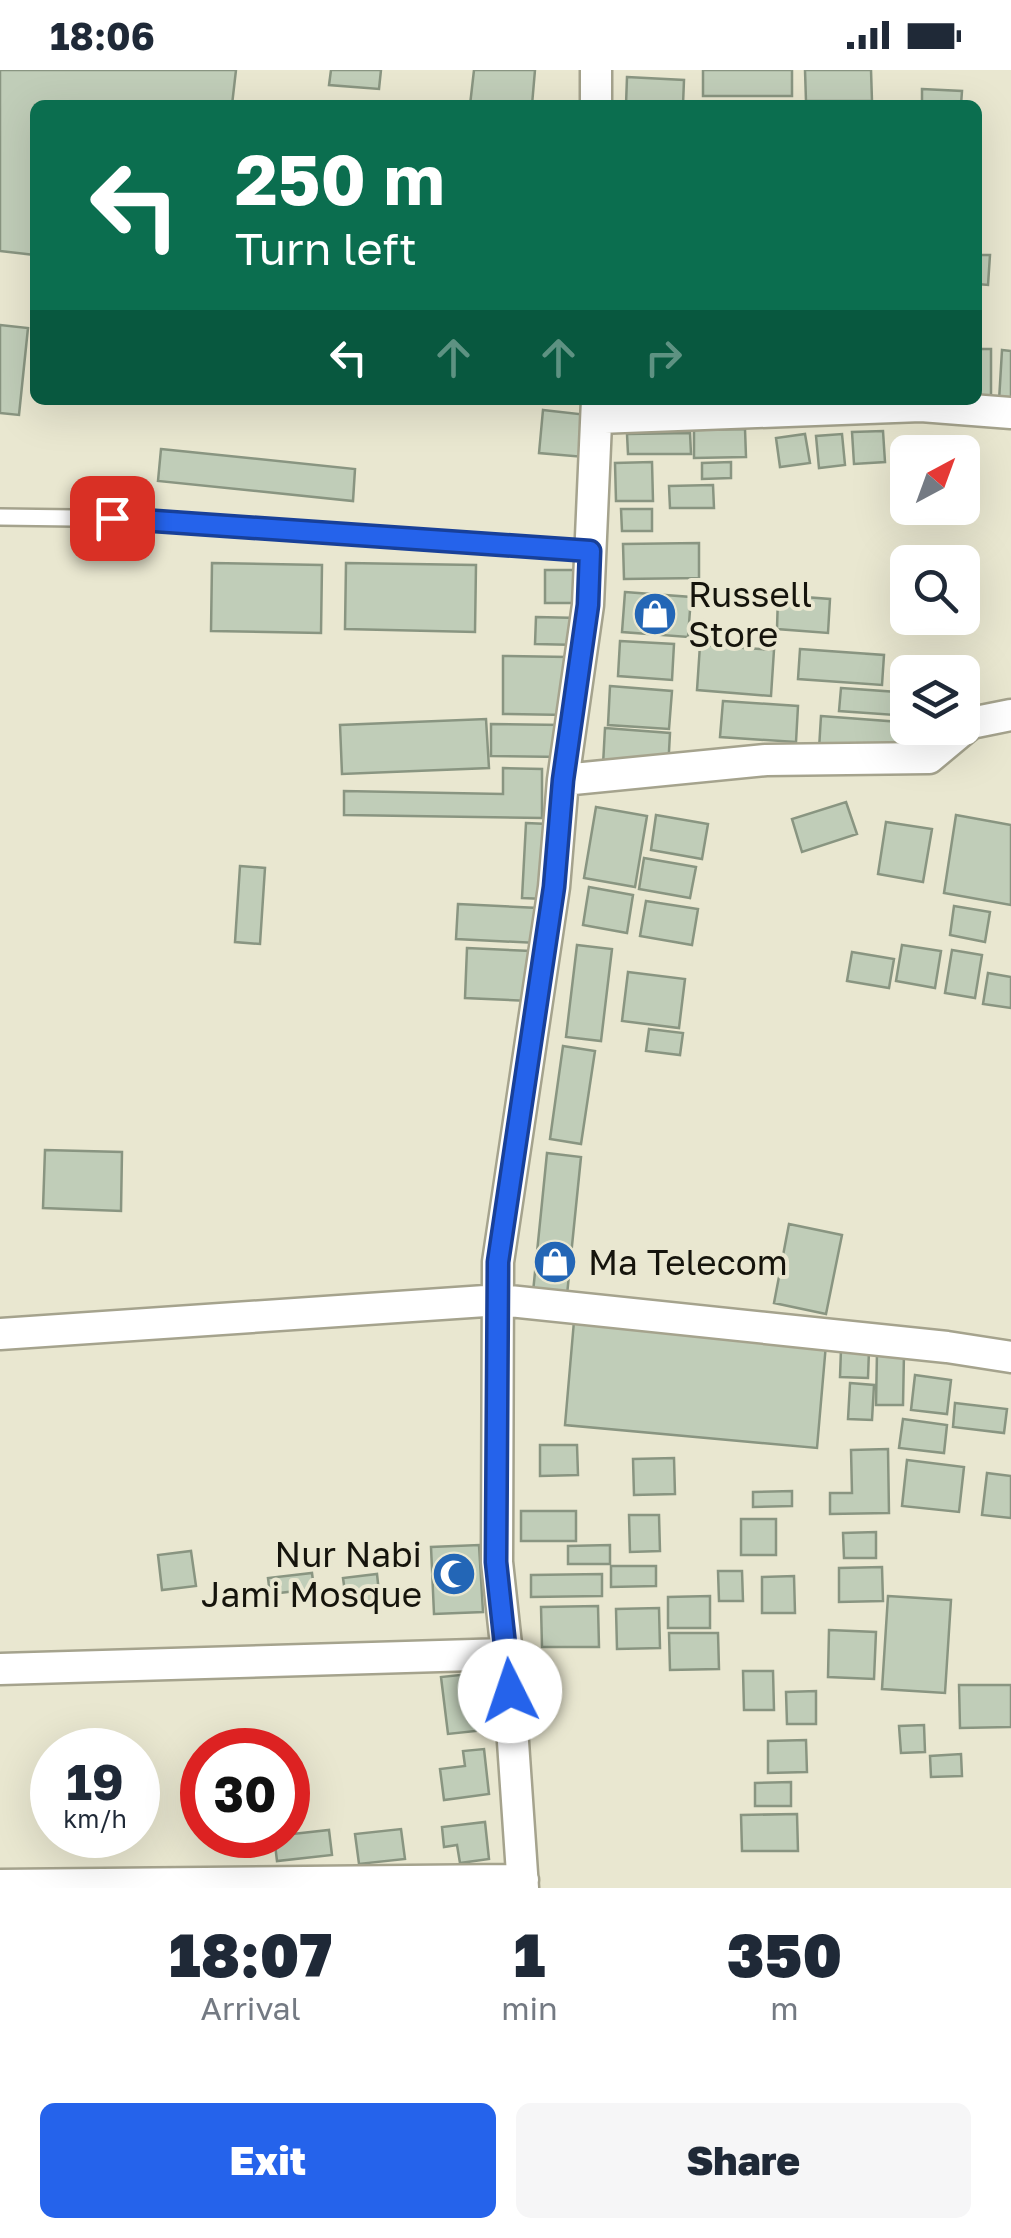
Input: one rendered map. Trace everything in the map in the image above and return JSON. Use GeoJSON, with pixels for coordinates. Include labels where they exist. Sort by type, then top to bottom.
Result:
{"type":"FeatureCollection","features":[{"type":"Feature","properties":{"kind":"street"},"geometry":{"type":"LineString","coordinates":[[596,70],[596,100]]}},
{"type":"Feature","properties":{"kind":"street"},"geometry":{"type":"LineString","coordinates":[[0,1885],[523,1884],[507,1654],[496,1562],[498,1262],[554,887],[563,780],[588,605],[598,409],[920,406],[1011,413]]}},
{"type":"Feature","properties":{"kind":"street"},"geometry":{"type":"LineString","coordinates":[[563,780],[766,760],[929,758],[970,723],[1011,715]]}},
{"type":"Feature","properties":{"kind":"street"},"geometry":{"type":"LineString","coordinates":[[0,1334],[500,1300],[947,1346],[1011,1357]]}},
{"type":"Feature","properties":{"kind":"street"},"geometry":{"type":"LineString","coordinates":[[0,1669],[507,1654]]}},
{"type":"Feature","properties":{"kind":"lane"},"geometry":{"type":"LineString","coordinates":[[0,517],[149,519],[590,551]]}},
{"type":"Feature","properties":{"kind":"building"},"geometry":{"type":"Polygon","coordinates":[[[0,70],[236,70],[233,100],[30,100],[30,254],[0,251],[0,70]]]}},
{"type":"Feature","properties":{"kind":"building"},"geometry":{"type":"Polygon","coordinates":[[[331,70],[381,70],[379,89],[329,85],[331,70]]]}},
{"type":"Feature","properties":{"kind":"building"},"geometry":{"type":"Polygon","coordinates":[[[474,70],[535,70],[532,100],[471,100],[474,70]]]}},
{"type":"Feature","properties":{"kind":"building"},"geometry":{"type":"Polygon","coordinates":[[[703,70],[792,70],[792,96],[703,96],[703,70]]]}},
{"type":"Feature","properties":{"kind":"building"},"geometry":{"type":"Polygon","coordinates":[[[805,70],[871,70],[872,100],[806,100],[805,70]]]}},
{"type":"Feature","properties":{"kind":"building"},"geometry":{"type":"Polygon","coordinates":[[[627,77],[684,80],[683,100],[626,100],[627,77]]]}},
{"type":"Feature","properties":{"kind":"building"},"geometry":{"type":"Polygon","coordinates":[[[922,89],[962,91],[961,100],[922,100],[922,89]]]}},
{"type":"Feature","properties":{"kind":"building"},"geometry":{"type":"Polygon","coordinates":[[[982,255],[990,255],[988,285],[982,284],[982,255]]]}},
{"type":"Feature","properties":{"kind":"building"},"geometry":{"type":"Polygon","coordinates":[[[0,325],[28,328],[19,415],[0,413],[0,325]]]}},
{"type":"Feature","properties":{"kind":"building"},"geometry":{"type":"Polygon","coordinates":[[[982,349],[991,349],[991,398],[982,399],[982,349]]]}},
{"type":"Feature","properties":{"kind":"building"},"geometry":{"type":"Polygon","coordinates":[[[1002,350],[1011,351],[1011,401],[999,401],[1002,350]]]}},
{"type":"Feature","properties":{"kind":"building"},"geometry":{"type":"Polygon","coordinates":[[[543,410],[588,415],[584,457],[539,453],[543,410]]]}},
{"type":"Feature","properties":{"kind":"building"},"geometry":{"type":"Polygon","coordinates":[[[745,429],[746,457],[694,458],[694,430],[745,429]]]}},
{"type":"Feature","properties":{"kind":"building"},"geometry":{"type":"Polygon","coordinates":[[[883,431],[885,462],[854,464],[852,432],[883,431]]]}},
{"type":"Feature","properties":{"kind":"building"},"geometry":{"type":"Polygon","coordinates":[[[690,433],[691,454],[628,454],[627,434],[690,433]]]}},
{"type":"Feature","properties":{"kind":"building"},"geometry":{"type":"Polygon","coordinates":[[[805,434],[810,463],[780,467],[776,438],[805,434]]]}},
{"type":"Feature","properties":{"kind":"building"},"geometry":{"type":"Polygon","coordinates":[[[842,434],[845,465],[819,468],[816,436],[842,434]]]}},
{"type":"Feature","properties":{"kind":"building"},"geometry":{"type":"Polygon","coordinates":[[[161,449],[355,469],[353,501],[158,481],[161,449]]]}},
{"type":"Feature","properties":{"kind":"building"},"geometry":{"type":"Polygon","coordinates":[[[652,462],[653,501],[616,501],[615,463],[652,462]]]}},
{"type":"Feature","properties":{"kind":"building"},"geometry":{"type":"Polygon","coordinates":[[[731,462],[731,478],[702,479],[702,463],[731,462]]]}},
{"type":"Feature","properties":{"kind":"building"},"geometry":{"type":"Polygon","coordinates":[[[713,485],[714,508],[670,508],[669,486],[713,485]]]}},
{"type":"Feature","properties":{"kind":"building"},"geometry":{"type":"Polygon","coordinates":[[[621,509],[652,509],[652,531],[622,531],[621,509]]]}},
{"type":"Feature","properties":{"kind":"building"},"geometry":{"type":"Polygon","coordinates":[[[699,543],[699,578],[624,579],[623,544],[699,543]]]}},
{"type":"Feature","properties":{"kind":"building"},"geometry":{"type":"Polygon","coordinates":[[[212,563],[322,565],[321,633],[211,631],[212,563]]]}},
{"type":"Feature","properties":{"kind":"building"},"geometry":{"type":"Polygon","coordinates":[[[346,563],[476,565],[475,632],[345,629],[346,563]]]}},
{"type":"Feature","properties":{"kind":"building"},"geometry":{"type":"Polygon","coordinates":[[[545,570],[578,570],[578,603],[545,603],[545,570]]]}},
{"type":"Feature","properties":{"kind":"building"},"geometry":{"type":"Polygon","coordinates":[[[625,592],[691,597],[688,637],[622,632],[625,592]]]}},
{"type":"Feature","properties":{"kind":"building"},"geometry":{"type":"Polygon","coordinates":[[[778,595],[830,599],[828,633],[777,629],[778,595]]]}},
{"type":"Feature","properties":{"kind":"building"},"geometry":{"type":"Polygon","coordinates":[[[536,617],[580,618],[579,645],[535,644],[536,617]]]}},
{"type":"Feature","properties":{"kind":"building"},"geometry":{"type":"Polygon","coordinates":[[[620,641],[674,644],[672,680],[618,676],[620,641]]]}},
{"type":"Feature","properties":{"kind":"building"},"geometry":{"type":"Polygon","coordinates":[[[700,645],[774,650],[771,696],[697,690],[700,645]]]}},
{"type":"Feature","properties":{"kind":"building"},"geometry":{"type":"Polygon","coordinates":[[[800,649],[884,655],[882,685],[798,679],[800,649]]]}},
{"type":"Feature","properties":{"kind":"building"},"geometry":{"type":"Polygon","coordinates":[[[503,656],[568,657],[567,715],[503,714],[503,656]]]}},
{"type":"Feature","properties":{"kind":"building"},"geometry":{"type":"Polygon","coordinates":[[[610,686],[672,691],[669,729],[608,725],[610,686]]]}},
{"type":"Feature","properties":{"kind":"building"},"geometry":{"type":"Polygon","coordinates":[[[841,688],[890,692],[890,715],[839,711],[841,688]]]}},
{"type":"Feature","properties":{"kind":"building"},"geometry":{"type":"Polygon","coordinates":[[[723,701],[798,706],[796,742],[720,737],[723,701]]]}},
{"type":"Feature","properties":{"kind":"building"},"geometry":{"type":"Polygon","coordinates":[[[821,716],[890,721],[890,745],[899,745],[898,754],[819,749],[821,716]]]}},
{"type":"Feature","properties":{"kind":"building"},"geometry":{"type":"Polygon","coordinates":[[[486,719],[489,768],[342,774],[340,725],[486,719]]]}},
{"type":"Feature","properties":{"kind":"building"},"geometry":{"type":"Polygon","coordinates":[[[491,724],[564,725],[563,757],[491,756],[491,724]]]}},
{"type":"Feature","properties":{"kind":"building"},"geometry":{"type":"Polygon","coordinates":[[[605,728],[670,733],[668,770],[603,765],[605,728]]]}},
{"type":"Feature","properties":{"kind":"building"},"geometry":{"type":"Polygon","coordinates":[[[503,768],[542,769],[542,818],[344,815],[344,791],[503,794],[503,768]]]}},
{"type":"Feature","properties":{"kind":"building"},"geometry":{"type":"Polygon","coordinates":[[[846,802],[857,834],[802,852],[792,819],[846,802]]]}},
{"type":"Feature","properties":{"kind":"building"},"geometry":{"type":"Polygon","coordinates":[[[596,807],[647,816],[635,887],[584,878],[596,807]]]}},
{"type":"Feature","properties":{"kind":"building"},"geometry":{"type":"Polygon","coordinates":[[[656,815],[708,824],[702,859],[651,850],[656,815]]]}},
{"type":"Feature","properties":{"kind":"building"},"geometry":{"type":"Polygon","coordinates":[[[956,815],[1011,825],[1011,905],[944,893],[956,815]]]}},
{"type":"Feature","properties":{"kind":"building"},"geometry":{"type":"Polygon","coordinates":[[[886,822],[932,829],[923,882],[878,874],[886,822]]]}},
{"type":"Feature","properties":{"kind":"building"},"geometry":{"type":"Polygon","coordinates":[[[526,823],[548,824],[545,899],[522,898],[526,823]]]}},
{"type":"Feature","properties":{"kind":"building"},"geometry":{"type":"Polygon","coordinates":[[[644,858],[696,867],[690,898],[639,889],[644,858]]]}},
{"type":"Feature","properties":{"kind":"building"},"geometry":{"type":"Polygon","coordinates":[[[240,866],[265,868],[260,944],[235,942],[240,866]]]}},
{"type":"Feature","properties":{"kind":"building"},"geometry":{"type":"Polygon","coordinates":[[[589,887],[633,895],[627,933],[583,925],[589,887]]]}},
{"type":"Feature","properties":{"kind":"building"},"geometry":{"type":"Polygon","coordinates":[[[646,901],[698,909],[692,945],[640,936],[646,901]]]}},
{"type":"Feature","properties":{"kind":"building"},"geometry":{"type":"Polygon","coordinates":[[[458,904],[538,908],[537,943],[456,939],[458,904]]]}},
{"type":"Feature","properties":{"kind":"building"},"geometry":{"type":"Polygon","coordinates":[[[954,906],[990,912],[985,942],[950,935],[954,906]]]}},
{"type":"Feature","properties":{"kind":"building"},"geometry":{"type":"Polygon","coordinates":[[[577,945],[612,949],[601,1041],[566,1037],[577,945]]]}},
{"type":"Feature","properties":{"kind":"building"},"geometry":{"type":"Polygon","coordinates":[[[902,945],[941,951],[935,988],[896,981],[902,945]]]}},
{"type":"Feature","properties":{"kind":"building"},"geometry":{"type":"Polygon","coordinates":[[[467,948],[531,951],[529,1001],[465,998],[467,948]]]}},
{"type":"Feature","properties":{"kind":"building"},"geometry":{"type":"Polygon","coordinates":[[[952,950],[982,955],[975,998],[945,993],[952,950]]]}},
{"type":"Feature","properties":{"kind":"building"},"geometry":{"type":"Polygon","coordinates":[[[852,952],[894,959],[889,988],[847,981],[852,952]]]}},
{"type":"Feature","properties":{"kind":"building"},"geometry":{"type":"Polygon","coordinates":[[[628,972],[685,979],[679,1028],[622,1021],[628,972]]]}},
{"type":"Feature","properties":{"kind":"building"},"geometry":{"type":"Polygon","coordinates":[[[988,973],[1011,977],[1011,1008],[983,1004],[988,973]]]}},
{"type":"Feature","properties":{"kind":"building"},"geometry":{"type":"Polygon","coordinates":[[[649,1029],[683,1033],[680,1055],[646,1051],[649,1029]]]}},
{"type":"Feature","properties":{"kind":"building"},"geometry":{"type":"Polygon","coordinates":[[[563,1046],[595,1051],[581,1144],[550,1139],[563,1046]]]}},
{"type":"Feature","properties":{"kind":"building"},"geometry":{"type":"Polygon","coordinates":[[[45,1150],[122,1152],[121,1211],[43,1208],[45,1150]]]}},
{"type":"Feature","properties":{"kind":"building"},"geometry":{"type":"Polygon","coordinates":[[[547,1153],[581,1157],[567,1295],[533,1292],[547,1153]]]}},
{"type":"Feature","properties":{"kind":"building"},"geometry":{"type":"Polygon","coordinates":[[[789,1224],[842,1235],[826,1314],[774,1303],[789,1224]]]}},
{"type":"Feature","properties":{"kind":"building"},"geometry":{"type":"Polygon","coordinates":[[[574,1321],[826,1344],[817,1448],[565,1425],[574,1321]]]}},
{"type":"Feature","properties":{"kind":"building"},"geometry":{"type":"Polygon","coordinates":[[[841,1349],[869,1350],[868,1378],[840,1377],[841,1349]]]}},
{"type":"Feature","properties":{"kind":"building"},"geometry":{"type":"Polygon","coordinates":[[[877,1352],[904,1353],[903,1405],[876,1405],[877,1352]]]}},
{"type":"Feature","properties":{"kind":"building"},"geometry":{"type":"Polygon","coordinates":[[[915,1375],[951,1380],[947,1414],[911,1410],[915,1375]]]}},
{"type":"Feature","properties":{"kind":"building"},"geometry":{"type":"Polygon","coordinates":[[[850,1383],[874,1385],[872,1420],[848,1419],[850,1383]]]}},
{"type":"Feature","properties":{"kind":"building"},"geometry":{"type":"Polygon","coordinates":[[[955,1403],[1007,1409],[1004,1433],[953,1427],[955,1403]]]}},
{"type":"Feature","properties":{"kind":"building"},"geometry":{"type":"Polygon","coordinates":[[[903,1419],[947,1425],[944,1453],[899,1448],[903,1419]]]}},
{"type":"Feature","properties":{"kind":"building"},"geometry":{"type":"Polygon","coordinates":[[[540,1445],[577,1445],[578,1475],[540,1476],[540,1445]]]}},
{"type":"Feature","properties":{"kind":"building"},"geometry":{"type":"Polygon","coordinates":[[[888,1449],[889,1513],[830,1514],[830,1493],[852,1493],[851,1450],[888,1449]]]}},
{"type":"Feature","properties":{"kind":"building"},"geometry":{"type":"Polygon","coordinates":[[[674,1458],[675,1494],[634,1495],[633,1459],[674,1458]]]}},
{"type":"Feature","properties":{"kind":"building"},"geometry":{"type":"Polygon","coordinates":[[[907,1460],[964,1467],[959,1512],[902,1506],[907,1460]]]}},
{"type":"Feature","properties":{"kind":"building"},"geometry":{"type":"Polygon","coordinates":[[[987,1473],[1011,1476],[1011,1518],[982,1515],[987,1473]]]}},
{"type":"Feature","properties":{"kind":"building"},"geometry":{"type":"Polygon","coordinates":[[[792,1491],[792,1506],[753,1507],[753,1492],[792,1491]]]}},
{"type":"Feature","properties":{"kind":"building"},"geometry":{"type":"Polygon","coordinates":[[[521,1511],[576,1511],[576,1541],[521,1541],[521,1511]]]}},
{"type":"Feature","properties":{"kind":"building"},"geometry":{"type":"Polygon","coordinates":[[[629,1515],[659,1515],[660,1551],[630,1552],[629,1515]]]}},
{"type":"Feature","properties":{"kind":"building"},"geometry":{"type":"Polygon","coordinates":[[[741,1519],[776,1519],[776,1555],[741,1555],[741,1519]]]}},
{"type":"Feature","properties":{"kind":"building"},"geometry":{"type":"Polygon","coordinates":[[[876,1532],[876,1558],[844,1558],[843,1533],[876,1532]]]}},
{"type":"Feature","properties":{"kind":"building"},"geometry":{"type":"Polygon","coordinates":[[[479,1545],[483,1612],[434,1614],[431,1547],[479,1545]]]}},
{"type":"Feature","properties":{"kind":"building"},"geometry":{"type":"Polygon","coordinates":[[[610,1545],[610,1564],[568,1564],[568,1546],[610,1545]]]}},
{"type":"Feature","properties":{"kind":"building"},"geometry":{"type":"Polygon","coordinates":[[[191,1551],[196,1586],[162,1590],[158,1555],[191,1551]]]}},
{"type":"Feature","properties":{"kind":"building"},"geometry":{"type":"Polygon","coordinates":[[[611,1566],[656,1566],[656,1586],[611,1587],[611,1566]]]}},
{"type":"Feature","properties":{"kind":"building"},"geometry":{"type":"Polygon","coordinates":[[[882,1567],[883,1601],[839,1602],[839,1568],[882,1567]]]}},
{"type":"Feature","properties":{"kind":"building"},"geometry":{"type":"Polygon","coordinates":[[[718,1571],[742,1571],[743,1601],[719,1601],[718,1571]]]}},
{"type":"Feature","properties":{"kind":"building"},"geometry":{"type":"Polygon","coordinates":[[[312,1573],[314,1589],[270,1594],[268,1578],[312,1573]]]}},
{"type":"Feature","properties":{"kind":"building"},"geometry":{"type":"Polygon","coordinates":[[[377,1574],[380,1602],[347,1607],[343,1578],[377,1574]]]}},
{"type":"Feature","properties":{"kind":"building"},"geometry":{"type":"Polygon","coordinates":[[[602,1574],[602,1596],[531,1597],[531,1575],[602,1574]]]}},
{"type":"Feature","properties":{"kind":"building"},"geometry":{"type":"Polygon","coordinates":[[[794,1576],[795,1613],[762,1613],[762,1577],[794,1576]]]}},
{"type":"Feature","properties":{"kind":"building"},"geometry":{"type":"Polygon","coordinates":[[[710,1596],[710,1628],[668,1628],[668,1597],[710,1596]]]}},
{"type":"Feature","properties":{"kind":"building"},"geometry":{"type":"Polygon","coordinates":[[[888,1596],[951,1600],[945,1693],[882,1689],[888,1596]]]}},
{"type":"Feature","properties":{"kind":"building"},"geometry":{"type":"Polygon","coordinates":[[[598,1606],[599,1647],[542,1647],[541,1607],[598,1606]]]}},
{"type":"Feature","properties":{"kind":"building"},"geometry":{"type":"Polygon","coordinates":[[[659,1608],[660,1648],[617,1649],[616,1609],[659,1608]]]}},
{"type":"Feature","properties":{"kind":"building"},"geometry":{"type":"Polygon","coordinates":[[[829,1630],[876,1632],[874,1679],[828,1677],[829,1630]]]}},
{"type":"Feature","properties":{"kind":"building"},"geometry":{"type":"Polygon","coordinates":[[[669,1633],[718,1633],[719,1669],[670,1670],[669,1633]]]}},
{"type":"Feature","properties":{"kind":"building"},"geometry":{"type":"Polygon","coordinates":[[[743,1671],[773,1671],[774,1710],[744,1710],[743,1671]]]}},
{"type":"Feature","properties":{"kind":"building"},"geometry":{"type":"Polygon","coordinates":[[[469,1674],[476,1731],[448,1734],[441,1677],[469,1674]]]}},
{"type":"Feature","properties":{"kind":"building"},"geometry":{"type":"Polygon","coordinates":[[[959,1685],[1011,1685],[1011,1727],[960,1728],[959,1685]]]}},
{"type":"Feature","properties":{"kind":"building"},"geometry":{"type":"Polygon","coordinates":[[[816,1691],[816,1724],[787,1724],[786,1692],[816,1691]]]}},
{"type":"Feature","properties":{"kind":"building"},"geometry":{"type":"Polygon","coordinates":[[[924,1725],[925,1752],[901,1753],[899,1726],[924,1725]]]}},
{"type":"Feature","properties":{"kind":"building"},"geometry":{"type":"Polygon","coordinates":[[[806,1740],[807,1772],[768,1773],[768,1741],[806,1740]]]}},
{"type":"Feature","properties":{"kind":"building"},"geometry":{"type":"Polygon","coordinates":[[[484,1749],[489,1794],[444,1800],[440,1769],[465,1766],[463,1751],[484,1749]]]}},
{"type":"Feature","properties":{"kind":"building"},"geometry":{"type":"Polygon","coordinates":[[[961,1754],[962,1776],[931,1777],[930,1756],[961,1754]]]}},
{"type":"Feature","properties":{"kind":"building"},"geometry":{"type":"Polygon","coordinates":[[[791,1782],[791,1806],[755,1806],[755,1783],[791,1782]]]}},
{"type":"Feature","properties":{"kind":"building"},"geometry":{"type":"Polygon","coordinates":[[[797,1814],[798,1851],[742,1851],[741,1815],[797,1814]]]}},
{"type":"Feature","properties":{"kind":"building"},"geometry":{"type":"Polygon","coordinates":[[[485,1822],[489,1859],[460,1863],[457,1845],[444,1847],[442,1827],[485,1822]]]}},
{"type":"Feature","properties":{"kind":"building"},"geometry":{"type":"Polygon","coordinates":[[[401,1829],[405,1859],[359,1864],[355,1834],[401,1829]]]}},
{"type":"Feature","properties":{"kind":"building"},"geometry":{"type":"Polygon","coordinates":[[[329,1830],[332,1855],[310,1857],[310,1832],[329,1830]]]}},
{"type":"Feature","properties":{"kind":"place","name":"Russell Store"},"geometry":{"type":"Point","coordinates":[655,614]}},
{"type":"Feature","properties":{"kind":"place","name":"Ma Telecom"},"geometry":{"type":"Point","coordinates":[555,1262]}},
{"type":"Feature","properties":{"kind":"place","name":"Nur Nabi Jami Mosque"},"geometry":{"type":"Point","coordinates":[454,1574]}},
{"type":"Feature","properties":{"kind":"route"},"geometry":{"type":"LineString","coordinates":[[112,518],[590,551],[588,605],[563,780],[554,887],[498,1262],[496,1562],[510,1691]]}}]}
